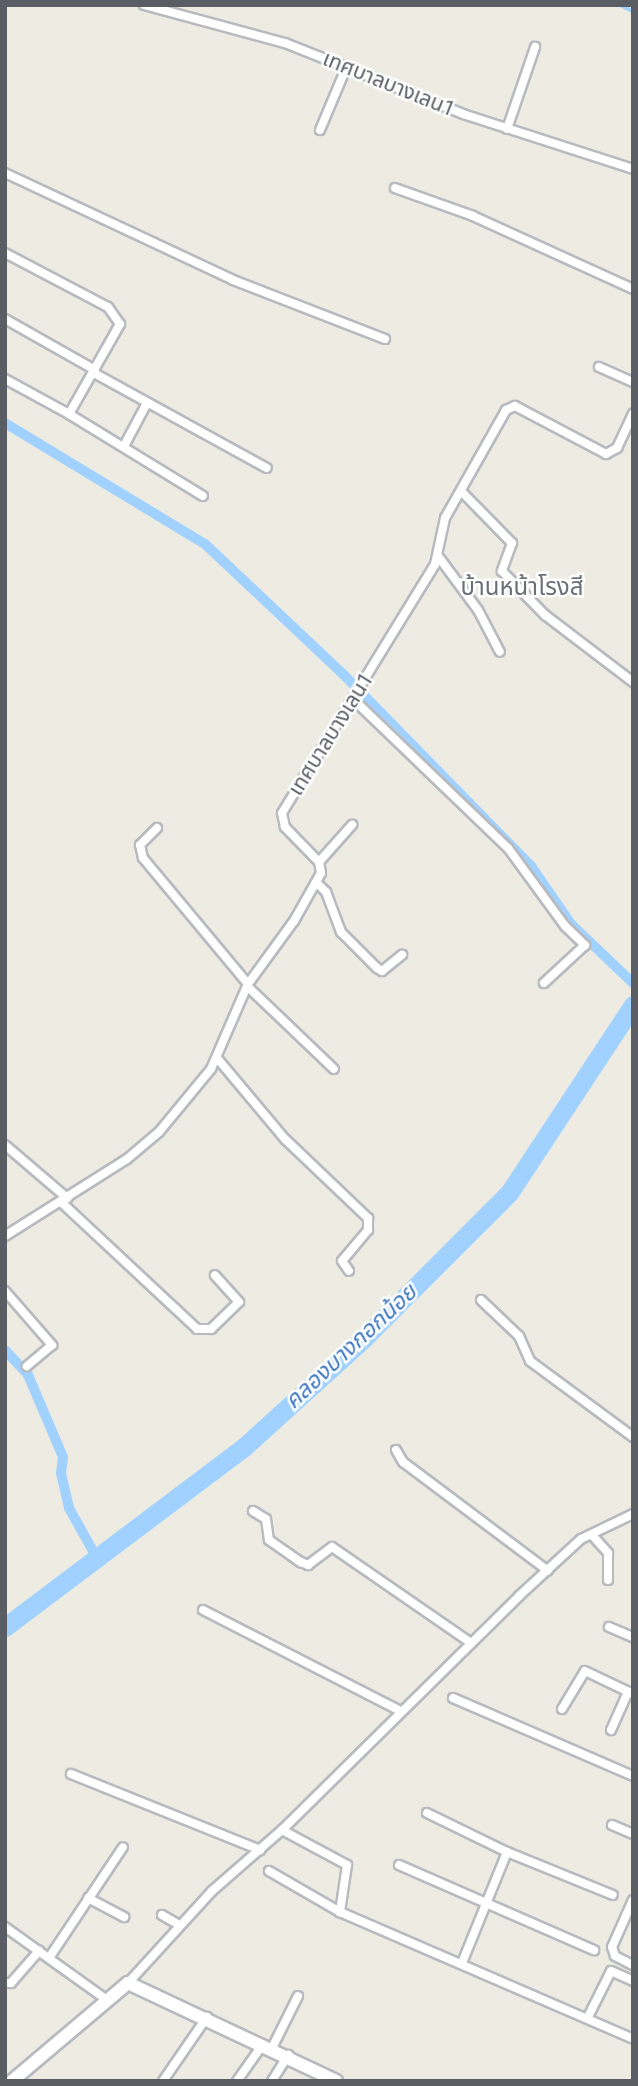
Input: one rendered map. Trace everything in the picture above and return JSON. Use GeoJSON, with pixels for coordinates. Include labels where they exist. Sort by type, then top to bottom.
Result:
{"type":"FeatureCollection","features":[{"type":"Feature","properties":{"kind":"street","name":"เทศบาลบางเลน1"},"geometry":{"type":"LineString","coordinates":[[144,5],[285,43],[507,129],[633,169]]}},
{"type":"Feature","properties":{"kind":"street"},"geometry":{"type":"LineString","coordinates":[[507,129],[535,47]]}},
{"type":"Feature","properties":{"kind":"street"},"geometry":{"type":"LineString","coordinates":[[320,130],[346,68]]}},
{"type":"Feature","properties":{"kind":"street"},"geometry":{"type":"LineString","coordinates":[[5,173],[233,280],[385,339]]}},
{"type":"Feature","properties":{"kind":"street"},"geometry":{"type":"LineString","coordinates":[[395,188],[466,213],[633,289]]}},
{"type":"Feature","properties":{"kind":"street"},"geometry":{"type":"LineString","coordinates":[[5,253],[117,315],[120,324],[69,414]]}},
{"type":"Feature","properties":{"kind":"street"},"geometry":{"type":"LineString","coordinates":[[5,319],[147,403],[267,468]]}},
{"type":"Feature","properties":{"kind":"street"},"geometry":{"type":"LineString","coordinates":[[599,367],[633,382]]}},
{"type":"Feature","properties":{"kind":"street"},"geometry":{"type":"LineString","coordinates":[[5,379],[124,446],[203,495]]}},
{"type":"Feature","properties":{"kind":"street"},"geometry":{"type":"LineString","coordinates":[[124,446],[147,403]]}},
{"type":"Feature","properties":{"kind":"street","name":"เทศบาลบางเลน1"},"geometry":{"type":"LineString","coordinates":[[319,862],[285,827],[282,813],[438,556],[445,518],[510,406],[606,454],[617,448],[633,413]]}},
{"type":"Feature","properties":{"kind":"street"},"geometry":{"type":"LineString","coordinates":[[461,491],[512,543],[502,571],[545,615],[633,682]]}},
{"type":"Feature","properties":{"kind":"street"},"geometry":{"type":"LineString","coordinates":[[438,556],[482,616],[500,652]]}},
{"type":"Feature","properties":{"kind":"street"},"geometry":{"type":"LineString","coordinates":[[354,698],[508,848],[565,926],[585,945],[544,983]]}},
{"type":"Feature","properties":{"kind":"street"},"geometry":{"type":"LineString","coordinates":[[5,1236],[127,1159],[180,1112],[217,1058],[247,985],[294,921],[317,883],[319,862],[352,825]]}},
{"type":"Feature","properties":{"kind":"street"},"geometry":{"type":"LineString","coordinates":[[157,828],[140,845],[142,858],[247,985],[334,1069]]}},
{"type":"Feature","properties":{"kind":"street"},"geometry":{"type":"LineString","coordinates":[[317,883],[326,892],[341,932],[377,968],[382,971],[402,955]]}},
{"type":"Feature","properties":{"kind":"street"},"geometry":{"type":"LineString","coordinates":[[217,1058],[285,1139],[368,1218],[368,1230],[342,1261],[349,1271]]}},
{"type":"Feature","properties":{"kind":"street"},"geometry":{"type":"LineString","coordinates":[[5,1145],[197,1328],[211,1328],[239,1301],[215,1275]]}},
{"type":"Feature","properties":{"kind":"street"},"geometry":{"type":"LineString","coordinates":[[5,1291],[52,1345],[27,1366]]}},
{"type":"Feature","properties":{"kind":"street"},"geometry":{"type":"LineString","coordinates":[[481,1300],[519,1336],[530,1362],[633,1437]]}},
{"type":"Feature","properties":{"kind":"street"},"geometry":{"type":"LineString","coordinates":[[396,1450],[403,1462],[548,1571]]}},
{"type":"Feature","properties":{"kind":"street"},"geometry":{"type":"LineString","coordinates":[[253,1511],[266,1519],[269,1540],[300,1563],[308,1565],[332,1547],[471,1643]]}},
{"type":"Feature","properties":{"kind":"street"},"geometry":{"type":"LineString","coordinates":[[12,2081],[128,1983],[179,1925],[282,1830],[400,1711],[581,1539],[633,1514]]}},
{"type":"Feature","properties":{"kind":"street"},"geometry":{"type":"LineString","coordinates":[[592,1535],[608,1553],[608,1580]]}},
{"type":"Feature","properties":{"kind":"street"},"geometry":{"type":"LineString","coordinates":[[203,1610],[400,1711]]}},
{"type":"Feature","properties":{"kind":"street"},"geometry":{"type":"LineString","coordinates":[[608,1626],[633,1637]]}},
{"type":"Feature","properties":{"kind":"street"},"geometry":{"type":"LineString","coordinates":[[562,1709],[585,1671],[631,1693],[611,1730]]}},
{"type":"Feature","properties":{"kind":"street"},"geometry":{"type":"LineString","coordinates":[[453,1698],[633,1776]]}},
{"type":"Feature","properties":{"kind":"street"},"geometry":{"type":"LineString","coordinates":[[71,1774],[260,1850]]}},
{"type":"Feature","properties":{"kind":"street"},"geometry":{"type":"LineString","coordinates":[[427,1813],[507,1852],[613,1895]]}},
{"type":"Feature","properties":{"kind":"street"},"geometry":{"type":"LineString","coordinates":[[612,1825],[633,1834]]}},
{"type":"Feature","properties":{"kind":"street"},"geometry":{"type":"LineString","coordinates":[[282,1830],[347,1865],[340,1912]]}},
{"type":"Feature","properties":{"kind":"street"},"geometry":{"type":"LineString","coordinates":[[49,1958],[123,1847]]}},
{"type":"Feature","properties":{"kind":"street"},"geometry":{"type":"LineString","coordinates":[[462,1963],[507,1852]]}},
{"type":"Feature","properties":{"kind":"street"},"geometry":{"type":"LineString","coordinates":[[400,1865],[485,1906],[594,1950]]}},
{"type":"Feature","properties":{"kind":"street"},"geometry":{"type":"LineString","coordinates":[[269,1871],[340,1912],[588,2017],[633,2039]]}},
{"type":"Feature","properties":{"kind":"street"},"geometry":{"type":"LineString","coordinates":[[88,1898],[124,1917]]}},
{"type":"Feature","properties":{"kind":"street"},"geometry":{"type":"LineString","coordinates":[[633,1900],[612,1947],[615,1956],[633,1965]]}},
{"type":"Feature","properties":{"kind":"street"},"geometry":{"type":"LineString","coordinates":[[162,1915],[179,1925]]}},
{"type":"Feature","properties":{"kind":"street"},"geometry":{"type":"LineString","coordinates":[[5,1927],[107,2000]]}},
{"type":"Feature","properties":{"kind":"street"},"geometry":{"type":"LineString","coordinates":[[5,1983],[11,1983],[39,1951]]}},
{"type":"Feature","properties":{"kind":"street"},"geometry":{"type":"LineString","coordinates":[[588,2017],[611,1970],[633,1981]]}},
{"type":"Feature","properties":{"kind":"street"},"geometry":{"type":"LineString","coordinates":[[128,1983],[206,2017],[336,2081]]}},
{"type":"Feature","properties":{"kind":"street"},"geometry":{"type":"LineString","coordinates":[[237,2081],[267,2046],[298,1996]]}},
{"type":"Feature","properties":{"kind":"street"},"geometry":{"type":"LineString","coordinates":[[163,2081],[206,2017]]}},
{"type":"Feature","properties":{"kind":"street"},"geometry":{"type":"LineString","coordinates":[[272,2081],[288,2056]]}},
{"type":"Feature","properties":{"kind":"waterway"},"geometry":{"type":"LineString","coordinates":[[620,5],[633,11]]}},
{"type":"Feature","properties":{"kind":"waterway"},"geometry":{"type":"LineString","coordinates":[[5,423],[205,544],[343,674],[531,866],[571,924],[633,983]]}},
{"type":"Feature","properties":{"kind":"waterway","name":"คลองบางกอกน้อย"},"geometry":{"type":"LineString","coordinates":[[5,1627],[244,1447],[363,1339],[509,1193],[633,1005]]}},
{"type":"Feature","properties":{"kind":"waterway"},"geometry":{"type":"LineString","coordinates":[[5,1350],[28,1375],[63,1457],[61,1473],[69,1508],[97,1558]]}},
{"type":"Feature","properties":{"kind":"district","name":"บ้านหน้าโรงสี"},"geometry":{"type":"Point","coordinates":[522,588]}}]}
